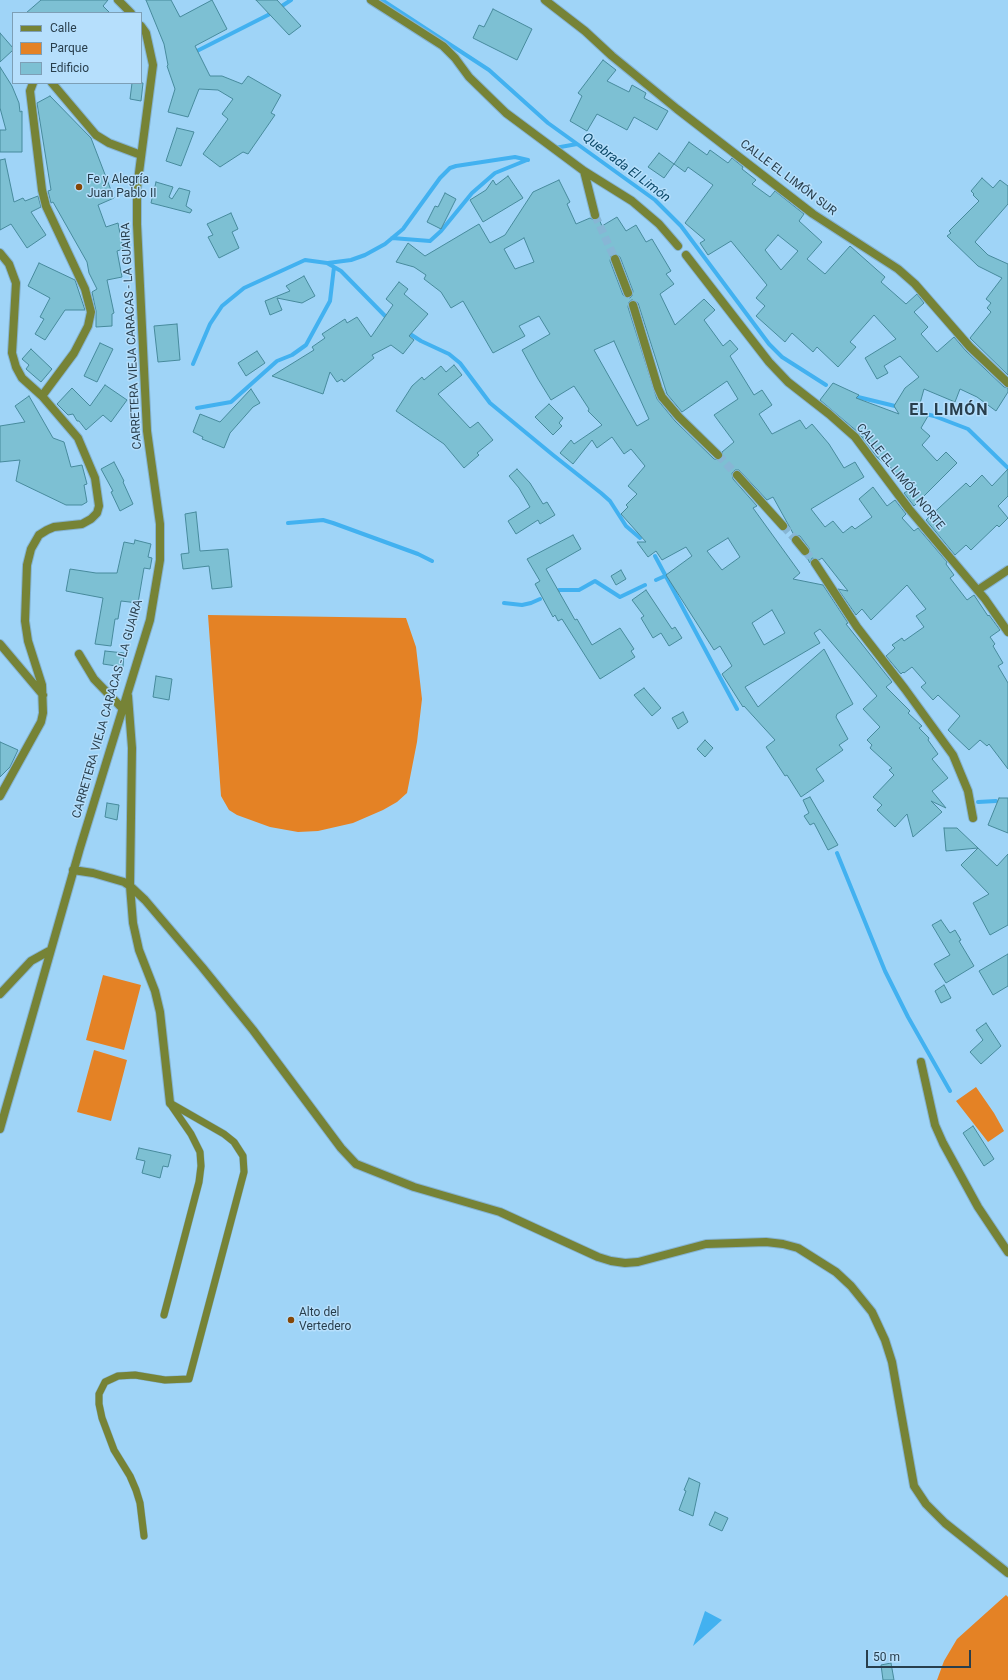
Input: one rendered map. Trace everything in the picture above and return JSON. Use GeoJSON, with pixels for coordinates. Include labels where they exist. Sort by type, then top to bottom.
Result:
{"type":"FeatureCollection","features":[{"type":"Feature","properties":{"kind":"street"},"geometry":{"type":"LineString","coordinates":[[118,0],[130,12]]}},
{"type":"Feature","properties":{"kind":"street"},"geometry":{"type":"LineString","coordinates":[[371,0],[443,46],[455,58],[469,77],[506,113],[584,171],[632,200],[659,224],[678,246]]}},
{"type":"Feature","properties":{"kind":"street","name":"CALLE EL LIMÓN SUR"},"geometry":{"type":"LineString","coordinates":[[545,0],[585,31],[612,56],[677,109],[813,214],[898,269],[916,284],[970,347],[1008,383]]}},
{"type":"Feature","properties":{"kind":"street","name":"CARRETERA VIEJA CARACAS - LA GUAIRA"},"geometry":{"type":"LineString","coordinates":[[0,1129],[49,951],[150,620],[161,545],[147,430],[137,224],[137,188],[153,65],[146,32],[142,27]]}},
{"type":"Feature","properties":{"kind":"street"},"geometry":{"type":"LineString","coordinates":[[33,84],[30,92],[46,206],[85,290],[91,312],[88,326],[74,353],[42,396]]}},
{"type":"Feature","properties":{"kind":"street"},"geometry":{"type":"LineString","coordinates":[[53,84],[96,135],[109,143],[141,155]]}},
{"type":"Feature","properties":{"kind":"street"},"geometry":{"type":"LineString","coordinates":[[584,171],[595,216]]}},
{"type":"Feature","properties":{"kind":"street"},"geometry":{"type":"LineString","coordinates":[[0,253],[9,264],[16,283],[12,353],[16,367],[22,378],[42,396],[78,438],[95,478],[99,506],[97,513],[91,519],[82,524],[54,527],[47,530],[37,538],[31,549],[26,565],[25,621],[28,641],[42,685],[43,712],[41,722],[0,796]]}},
{"type":"Feature","properties":{"kind":"street","name":"CALLE EL LIMÓN NORTE"},"geometry":{"type":"LineString","coordinates":[[686,255],[770,362],[788,382],[829,414],[855,437],[909,509],[978,590],[1008,632]]}},
{"type":"Feature","properties":{"kind":"street"},"geometry":{"type":"LineString","coordinates":[[615,259],[628,293]]}},
{"type":"Feature","properties":{"kind":"street"},"geometry":{"type":"LineString","coordinates":[[633,305],[662,397],[679,417],[718,455]]}},
{"type":"Feature","properties":{"kind":"street"},"geometry":{"type":"LineString","coordinates":[[736,475],[783,526]]}},
{"type":"Feature","properties":{"kind":"street"},"geometry":{"type":"LineString","coordinates":[[796,540],[805,551]]}},
{"type":"Feature","properties":{"kind":"street"},"geometry":{"type":"LineString","coordinates":[[815,563],[857,627],[905,689],[953,756],[968,791],[973,818]]}},
{"type":"Feature","properties":{"kind":"street"},"geometry":{"type":"LineString","coordinates":[[978,590],[1008,570]]}},
{"type":"Feature","properties":{"kind":"street"},"geometry":{"type":"LineString","coordinates":[[0,644],[43,695]]}},
{"type":"Feature","properties":{"kind":"street"},"geometry":{"type":"LineString","coordinates":[[79,654],[94,679],[122,708]]}},
{"type":"Feature","properties":{"kind":"street"},"geometry":{"type":"LineString","coordinates":[[128,691],[132,748],[130,886],[133,923],[139,950],[155,992],[160,1012],[170,1103]]}},
{"type":"Feature","properties":{"kind":"street"},"geometry":{"type":"LineString","coordinates":[[73,870],[93,873],[130,886],[202,967],[253,1030],[341,1148],[356,1164],[414,1187],[500,1212],[598,1257],[611,1261],[625,1263],[638,1262],[706,1244],[766,1242],[798,1248],[836,1272],[851,1286],[872,1312],[885,1340],[892,1362],[914,1486],[926,1504],[945,1523],[1008,1573]]}},
{"type":"Feature","properties":{"kind":"street"},"geometry":{"type":"LineString","coordinates":[[0,994],[31,961],[49,951]]}},
{"type":"Feature","properties":{"kind":"street"},"geometry":{"type":"LineString","coordinates":[[921,1062],[935,1125],[943,1143],[978,1207],[1008,1252]]}},
{"type":"Feature","properties":{"kind":"lane"},"geometry":{"type":"LineString","coordinates":[[164,1315],[199,1182],[201,1166],[200,1152],[191,1134],[170,1103]]}},
{"type":"Feature","properties":{"kind":"lane"},"geometry":{"type":"LineString","coordinates":[[144,1536],[138,1497],[130,1476],[114,1450],[98,1404],[99,1394],[105,1382],[118,1376],[136,1375],[165,1380],[189,1379],[244,1172],[243,1156],[234,1142],[224,1134],[170,1103]]}},
{"type":"Feature","properties":{"kind":"green space"},"geometry":{"type":"Polygon","coordinates":[[[208,615],[406,618],[416,647],[422,699],[417,742],[407,793],[397,802],[383,810],[353,823],[318,831],[298,832],[270,827],[237,815],[229,810],[221,796],[208,615]]]}},
{"type":"Feature","properties":{"kind":"green space"},"geometry":{"type":"Polygon","coordinates":[[[103,975],[141,985],[124,1050],[86,1040],[103,975]]]}},
{"type":"Feature","properties":{"kind":"green space"},"geometry":{"type":"Polygon","coordinates":[[[94,1050],[127,1060],[111,1121],[77,1112],[94,1050]]]}},
{"type":"Feature","properties":{"kind":"green space"},"geometry":{"type":"Polygon","coordinates":[[[976,1087],[994,1113],[1004,1131],[988,1142],[956,1101],[976,1087]]]}},
{"type":"Feature","properties":{"kind":"green space"},"geometry":{"type":"Polygon","coordinates":[[[1006,1595],[1008,1597],[1008,1680],[937,1680],[944,1661],[957,1639],[1006,1595]]]}},
{"type":"Feature","properties":{"kind":"water"},"geometry":{"type":"Polygon","coordinates":[[[705,1611],[722,1620],[693,1646],[705,1611]]]}},
{"type":"Feature","properties":{"kind":"building"},"geometry":{"type":"Polygon","coordinates":[[[41,0],[108,0],[103,6],[109,12],[27,12],[41,0]]]}},
{"type":"Feature","properties":{"kind":"building"},"geometry":{"type":"Polygon","coordinates":[[[146,0],[171,0],[180,17],[212,0],[227,29],[195,46],[210,76],[222,76],[242,84],[248,76],[281,95],[271,113],[275,115],[248,154],[243,152],[220,167],[203,154],[228,119],[222,114],[233,99],[218,90],[199,89],[188,117],[168,112],[175,89],[167,66],[164,44],[146,0]]]}},
{"type":"Feature","properties":{"kind":"building"},"geometry":{"type":"Polygon","coordinates":[[[256,0],[277,0],[301,26],[289,35],[256,0]]]}},
{"type":"Feature","properties":{"kind":"building"},"geometry":{"type":"Polygon","coordinates":[[[493,9],[532,29],[517,60],[473,38],[479,25],[484,27],[493,9]]]}},
{"type":"Feature","properties":{"kind":"building"},"geometry":{"type":"Polygon","coordinates":[[[0,33],[12,47],[12,51],[0,62],[0,33]]]}},
{"type":"Feature","properties":{"kind":"building"},"geometry":{"type":"Polygon","coordinates":[[[603,60],[616,70],[607,81],[629,92],[632,85],[646,93],[644,98],[668,111],[657,130],[634,117],[627,130],[597,114],[587,131],[570,121],[582,96],[578,93],[603,60]]]}},
{"type":"Feature","properties":{"kind":"building"},"geometry":{"type":"Polygon","coordinates":[[[0,67],[12,86],[19,103],[20,112],[22,111],[22,152],[0,152],[0,130],[6,130],[0,108],[0,67]]]}},
{"type":"Feature","properties":{"kind":"building"},"geometry":{"type":"Polygon","coordinates":[[[143,83],[141,101],[130,99],[132,84],[143,83]]]}},
{"type":"Feature","properties":{"kind":"building"},"geometry":{"type":"Polygon","coordinates":[[[50,96],[91,138],[114,198],[98,205],[106,227],[118,223],[123,249],[117,251],[122,277],[107,280],[114,313],[112,314],[112,326],[96,327],[96,311],[92,292],[97,289],[89,273],[87,262],[53,202],[51,203],[48,191],[51,190],[37,103],[50,96]]]}},
{"type":"Feature","properties":{"kind":"building"},"geometry":{"type":"Polygon","coordinates":[[[177,128],[194,132],[181,166],[166,161],[177,128]]]}},
{"type":"Feature","properties":{"kind":"building"},"geometry":{"type":"Polygon","coordinates":[[[689,142],[707,155],[710,150],[728,163],[732,158],[743,167],[742,169],[756,180],[752,184],[770,197],[775,191],[804,214],[799,221],[822,242],[807,259],[825,274],[850,246],[885,277],[881,282],[906,304],[917,294],[924,303],[914,312],[928,327],[921,334],[937,352],[954,337],[966,351],[1004,387],[1008,388],[1008,392],[996,411],[977,397],[960,389],[955,402],[924,389],[917,414],[928,416],[921,428],[930,436],[922,445],[937,461],[946,452],[957,463],[914,506],[904,493],[909,490],[887,463],[885,464],[877,457],[859,433],[820,400],[833,383],[859,395],[856,398],[899,414],[894,406],[905,388],[919,377],[900,356],[884,366],[888,373],[877,379],[865,358],[896,339],[874,315],[850,342],[856,347],[838,367],[817,347],[813,352],[792,333],[785,342],[756,316],[765,306],[756,298],[767,285],[731,241],[708,255],[700,243],[705,240],[685,223],[713,185],[688,167],[685,172],[674,164],[689,142]],[[778,235],[765,250],[781,270],[798,251],[778,235]]]}},
{"type":"Feature","properties":{"kind":"building"},"geometry":{"type":"Polygon","coordinates":[[[659,153],[674,164],[664,178],[648,167],[659,153]]]}},
{"type":"Feature","properties":{"kind":"building"},"geometry":{"type":"Polygon","coordinates":[[[5,159],[14,202],[23,198],[25,201],[38,196],[41,207],[31,212],[46,235],[27,248],[11,224],[0,230],[0,160],[5,159]]]}},
{"type":"Feature","properties":{"kind":"building"},"geometry":{"type":"Polygon","coordinates":[[[508,176],[523,198],[483,222],[470,200],[486,190],[493,180],[496,185],[508,176]]]}},
{"type":"Feature","properties":{"kind":"building"},"geometry":{"type":"Polygon","coordinates":[[[982,178],[993,188],[1000,180],[1008,186],[1008,204],[975,242],[988,255],[1008,264],[1008,375],[970,338],[991,312],[987,308],[991,303],[986,299],[1002,278],[978,266],[947,236],[951,233],[949,231],[979,201],[971,191],[982,178]]]}},
{"type":"Feature","properties":{"kind":"building"},"geometry":{"type":"Polygon","coordinates":[[[559,180],[570,202],[567,204],[576,224],[590,218],[594,220],[599,219],[602,226],[617,217],[626,231],[636,225],[646,242],[652,239],[671,271],[666,274],[674,284],[660,294],[675,325],[704,299],[715,310],[704,320],[723,346],[730,340],[738,349],[730,356],[754,395],[762,390],[772,405],[759,414],[772,434],[800,420],[806,429],[812,424],[829,444],[844,468],[855,462],[864,477],[811,509],[825,527],[833,521],[843,533],[852,526],[855,529],[872,517],[859,499],[873,487],[887,506],[895,500],[906,514],[902,518],[914,531],[918,528],[947,562],[946,564],[954,575],[950,578],[967,600],[974,595],[988,616],[989,615],[1000,630],[990,637],[995,644],[993,646],[1003,663],[998,666],[1008,683],[1008,769],[989,744],[987,746],[980,740],[969,750],[948,730],[960,716],[938,695],[933,700],[921,687],[926,683],[912,667],[901,674],[886,656],[895,648],[892,645],[902,638],[904,641],[924,627],[916,616],[926,609],[907,585],[871,620],[862,609],[856,615],[838,589],[848,591],[822,558],[819,560],[812,558],[810,563],[806,556],[810,553],[809,548],[800,536],[794,535],[773,497],[767,500],[739,470],[735,470],[732,473],[733,479],[757,506],[753,508],[800,573],[793,579],[823,585],[848,623],[846,624],[892,682],[886,687],[910,711],[908,713],[922,726],[919,728],[929,738],[928,740],[938,754],[932,759],[948,778],[932,791],[946,808],[931,801],[942,812],[913,837],[907,814],[895,827],[877,810],[882,805],[873,797],[894,775],[889,770],[892,768],[870,748],[872,745],[867,740],[880,727],[863,709],[877,696],[820,629],[814,633],[820,643],[745,687],[758,707],[824,649],[853,704],[837,714],[836,717],[848,739],[839,745],[843,750],[816,769],[824,781],[801,797],[787,775],[785,776],[766,747],[775,740],[744,706],[743,707],[722,674],[732,666],[720,646],[714,650],[666,575],[692,556],[686,547],[662,560],[656,551],[648,557],[637,542],[646,542],[621,514],[628,507],[626,505],[637,494],[628,486],[645,466],[631,449],[624,454],[612,437],[597,448],[592,440],[573,464],[560,453],[571,440],[574,444],[602,425],[588,411],[589,409],[574,386],[551,400],[538,379],[522,350],[550,334],[539,316],[519,326],[525,336],[493,353],[463,301],[451,308],[441,292],[424,279],[426,275],[414,267],[396,262],[408,243],[425,256],[479,224],[490,243],[505,235],[533,192],[559,180]],[[524,238],[504,249],[515,269],[534,262],[524,238]],[[615,254],[611,256],[610,261],[623,295],[630,298],[633,291],[620,257],[615,254]],[[632,300],[629,302],[628,307],[657,399],[675,421],[714,459],[720,460],[723,457],[722,452],[734,442],[714,415],[738,399],[727,381],[682,412],[667,394],[638,303],[632,300]],[[614,341],[594,350],[637,426],[649,419],[614,341]],[[728,538],[707,551],[722,570],[740,557],[728,538]],[[772,610],[752,623],[764,645],[785,633],[772,610]]]}},
{"type":"Feature","properties":{"kind":"building"},"geometry":{"type":"Polygon","coordinates":[[[156,182],[173,187],[169,197],[172,199],[179,188],[190,191],[186,206],[192,210],[190,213],[151,203],[156,182]]]}},
{"type":"Feature","properties":{"kind":"building"},"geometry":{"type":"Polygon","coordinates":[[[445,193],[456,199],[441,229],[427,222],[435,206],[438,207],[445,193]]]}},
{"type":"Feature","properties":{"kind":"building"},"geometry":{"type":"Polygon","coordinates":[[[231,213],[238,229],[232,232],[239,248],[219,258],[208,237],[213,235],[207,224],[231,213]]]}},
{"type":"Feature","properties":{"kind":"building"},"geometry":{"type":"Polygon","coordinates":[[[39,263],[75,280],[85,310],[65,310],[45,340],[35,334],[44,319],[40,317],[50,298],[28,286],[39,263]]]}},
{"type":"Feature","properties":{"kind":"building"},"geometry":{"type":"Polygon","coordinates":[[[304,276],[315,296],[302,303],[277,298],[282,310],[270,315],[265,301],[290,291],[286,286],[304,276]]]}},
{"type":"Feature","properties":{"kind":"building"},"geometry":{"type":"Polygon","coordinates":[[[399,282],[408,289],[404,294],[428,314],[409,336],[414,340],[403,354],[391,345],[372,355],[374,358],[344,382],[342,379],[337,382],[330,372],[323,394],[272,376],[314,350],[312,347],[325,338],[322,334],[345,319],[347,323],[357,317],[371,337],[393,305],[386,299],[399,282]]]}},
{"type":"Feature","properties":{"kind":"building"},"geometry":{"type":"Polygon","coordinates":[[[177,324],[180,360],[158,362],[154,326],[177,324]]]}},
{"type":"Feature","properties":{"kind":"building"},"geometry":{"type":"Polygon","coordinates":[[[100,343],[113,349],[97,382],[84,376],[100,343]]]}},
{"type":"Feature","properties":{"kind":"building"},"geometry":{"type":"Polygon","coordinates":[[[31,349],[52,369],[41,382],[26,369],[29,365],[22,359],[31,349]]]}},
{"type":"Feature","properties":{"kind":"building"},"geometry":{"type":"Polygon","coordinates":[[[257,351],[265,363],[246,376],[238,363],[257,351]]]}},
{"type":"Feature","properties":{"kind":"building"},"geometry":{"type":"Polygon","coordinates":[[[454,365],[462,375],[438,394],[470,428],[478,422],[493,440],[477,453],[479,455],[464,468],[444,444],[396,411],[412,386],[422,377],[424,380],[441,366],[446,372],[454,365]]]}},
{"type":"Feature","properties":{"kind":"building"},"geometry":{"type":"Polygon","coordinates":[[[105,385],[127,400],[111,422],[103,415],[86,430],[79,421],[77,421],[73,414],[68,415],[57,404],[72,388],[90,406],[105,385]]]}},
{"type":"Feature","properties":{"kind":"building"},"geometry":{"type":"Polygon","coordinates":[[[251,389],[260,403],[253,407],[230,433],[224,448],[202,439],[203,437],[193,432],[200,414],[220,422],[251,389]]]}},
{"type":"Feature","properties":{"kind":"building"},"geometry":{"type":"Polygon","coordinates":[[[29,396],[53,438],[64,442],[71,467],[82,465],[87,484],[84,485],[87,502],[82,505],[66,505],[16,481],[20,460],[0,462],[0,426],[25,422],[15,406],[29,396]]]}},
{"type":"Feature","properties":{"kind":"building"},"geometry":{"type":"Polygon","coordinates":[[[549,404],[563,418],[559,423],[562,426],[553,435],[535,417],[549,404]]]}},
{"type":"Feature","properties":{"kind":"building"},"geometry":{"type":"Polygon","coordinates":[[[114,462],[124,481],[123,482],[133,504],[120,511],[111,492],[113,491],[101,469],[114,462]]]}},
{"type":"Feature","properties":{"kind":"building"},"geometry":{"type":"Polygon","coordinates":[[[517,469],[530,483],[543,504],[547,502],[555,515],[540,524],[538,520],[516,534],[508,521],[530,507],[519,488],[509,476],[517,469]]]}},
{"type":"Feature","properties":{"kind":"building"},"geometry":{"type":"Polygon","coordinates":[[[1008,469],[1008,496],[998,506],[1008,518],[999,527],[997,525],[971,550],[966,545],[955,555],[926,520],[966,483],[970,487],[982,475],[992,486],[1008,469]]]}},
{"type":"Feature","properties":{"kind":"building"},"geometry":{"type":"Polygon","coordinates":[[[196,512],[200,551],[228,549],[232,587],[212,589],[209,566],[183,569],[181,554],[189,553],[185,514],[196,512]]]}},
{"type":"Feature","properties":{"kind":"building"},"geometry":{"type":"Polygon","coordinates":[[[573,535],[581,549],[546,569],[575,620],[577,619],[592,645],[620,628],[634,649],[631,651],[635,657],[600,679],[562,619],[558,621],[555,615],[553,617],[535,584],[540,581],[527,559],[573,535]]]}},
{"type":"Feature","properties":{"kind":"building"},"geometry":{"type":"Polygon","coordinates":[[[135,540],[151,544],[148,557],[152,558],[150,569],[144,568],[138,603],[121,601],[118,619],[115,619],[111,646],[95,644],[103,598],[66,591],[70,569],[96,573],[117,573],[124,542],[134,544],[135,540]]]}},
{"type":"Feature","properties":{"kind":"building"},"geometry":{"type":"Polygon","coordinates":[[[621,570],[626,579],[616,585],[611,576],[621,570]]]}},
{"type":"Feature","properties":{"kind":"building"},"geometry":{"type":"Polygon","coordinates":[[[646,590],[672,629],[675,627],[682,638],[669,646],[661,633],[653,638],[641,618],[644,616],[632,600],[646,590]]]}},
{"type":"Feature","properties":{"kind":"building"},"geometry":{"type":"Polygon","coordinates":[[[105,651],[124,653],[123,667],[103,664],[105,651]]]}},
{"type":"Feature","properties":{"kind":"building"},"geometry":{"type":"Polygon","coordinates":[[[156,676],[172,679],[169,700],[153,697],[156,676]]]}},
{"type":"Feature","properties":{"kind":"building"},"geometry":{"type":"Polygon","coordinates":[[[644,688],[661,708],[652,716],[634,695],[644,688]]]}},
{"type":"Feature","properties":{"kind":"building"},"geometry":{"type":"Polygon","coordinates":[[[683,712],[688,722],[678,729],[672,718],[683,712]]]}},
{"type":"Feature","properties":{"kind":"building"},"geometry":{"type":"Polygon","coordinates":[[[705,740],[713,748],[705,757],[697,749],[705,740]]]}},
{"type":"Feature","properties":{"kind":"building"},"geometry":{"type":"Polygon","coordinates":[[[0,742],[18,750],[10,767],[0,777],[0,742]]]}},
{"type":"Feature","properties":{"kind":"building"},"geometry":{"type":"Polygon","coordinates":[[[810,797],[838,845],[828,850],[814,823],[810,825],[804,816],[809,813],[803,800],[810,797]]]}},
{"type":"Feature","properties":{"kind":"building"},"geometry":{"type":"Polygon","coordinates":[[[999,798],[1008,798],[1008,833],[988,825],[999,798]]]}},
{"type":"Feature","properties":{"kind":"building"},"geometry":{"type":"Polygon","coordinates":[[[107,803],[119,805],[117,820],[105,817],[107,803]]]}},
{"type":"Feature","properties":{"kind":"building"},"geometry":{"type":"Polygon","coordinates":[[[944,828],[957,828],[997,866],[1008,854],[1008,925],[990,935],[973,903],[989,894],[961,865],[978,848],[946,851],[944,828]]]}},
{"type":"Feature","properties":{"kind":"building"},"geometry":{"type":"Polygon","coordinates":[[[941,920],[950,933],[955,930],[961,940],[959,941],[974,966],[946,983],[934,964],[950,955],[932,925],[941,920]]]}},
{"type":"Feature","properties":{"kind":"building"},"geometry":{"type":"Polygon","coordinates":[[[1008,954],[1008,986],[993,995],[979,971],[1008,954]]]}},
{"type":"Feature","properties":{"kind":"building"},"geometry":{"type":"Polygon","coordinates":[[[944,985],[951,998],[941,1003],[935,991],[944,985]]]}},
{"type":"Feature","properties":{"kind":"building"},"geometry":{"type":"Polygon","coordinates":[[[986,1023],[1001,1046],[981,1064],[970,1052],[983,1040],[976,1030],[986,1023]]]}},
{"type":"Feature","properties":{"kind":"building"},"geometry":{"type":"Polygon","coordinates":[[[973,1126],[994,1159],[984,1166],[963,1133],[973,1126]]]}},
{"type":"Feature","properties":{"kind":"building"},"geometry":{"type":"Polygon","coordinates":[[[139,1148],[171,1155],[168,1167],[163,1166],[160,1178],[142,1173],[145,1161],[136,1159],[139,1148]]]}},
{"type":"Feature","properties":{"kind":"building"},"geometry":{"type":"Polygon","coordinates":[[[689,1478],[700,1483],[693,1516],[679,1510],[689,1478]]]}},
{"type":"Feature","properties":{"kind":"building"},"geometry":{"type":"Polygon","coordinates":[[[715,1512],[728,1518],[722,1531],[709,1525],[715,1512]]]}},
{"type":"Feature","properties":{"kind":"building"},"geometry":{"type":"Polygon","coordinates":[[[891,1663],[894,1680],[883,1680],[881,1665],[891,1663]]]}},
{"type":"Feature","properties":{"kind":"waterway"},"geometry":{"type":"LineString","coordinates":[[193,53],[268,15],[291,0]]}},
{"type":"Feature","properties":{"kind":"waterway","name":"Quebrada El Limón"},"geometry":{"type":"LineString","coordinates":[[382,0],[489,70],[548,123],[655,200],[681,226],[769,344],[782,357],[826,385]]}},
{"type":"Feature","properties":{"kind":"waterway"},"geometry":{"type":"LineString","coordinates":[[555,148],[577,144]]}},
{"type":"Feature","properties":{"kind":"waterway"},"geometry":{"type":"LineString","coordinates":[[328,263],[351,260],[365,255],[385,244],[403,229],[440,178],[450,168],[515,157],[528,160]]}},
{"type":"Feature","properties":{"kind":"waterway"},"geometry":{"type":"LineString","coordinates":[[392,238],[430,241],[441,231],[472,193],[495,173],[527,160]]}},
{"type":"Feature","properties":{"kind":"waterway"},"geometry":{"type":"LineString","coordinates":[[193,364],[210,324],[222,306],[244,288],[305,260],[327,263],[341,271],[389,320]]}},
{"type":"Feature","properties":{"kind":"waterway"},"geometry":{"type":"LineString","coordinates":[[197,408],[231,402],[277,361],[292,355],[306,345],[330,301],[334,267]]}},
{"type":"Feature","properties":{"kind":"waterway"},"geometry":{"type":"LineString","coordinates":[[407,332],[421,341],[449,354],[460,363],[490,403],[610,501],[626,526],[640,538]]}},
{"type":"Feature","properties":{"kind":"waterway","name":"Quebrada El Limón"},"geometry":{"type":"LineString","coordinates":[[858,397],[899,407]]}},
{"type":"Feature","properties":{"kind":"waterway","name":"Quebrada El Limón"},"geometry":{"type":"LineString","coordinates":[[913,411],[934,416],[968,429],[1008,468]]}},
{"type":"Feature","properties":{"kind":"waterway"},"geometry":{"type":"LineString","coordinates":[[288,523],[323,520],[418,554],[432,561]]}},
{"type":"Feature","properties":{"kind":"waterway"},"geometry":{"type":"LineString","coordinates":[[655,556],[737,709]]}},
{"type":"Feature","properties":{"kind":"waterway"},"geometry":{"type":"LineString","coordinates":[[656,580],[665,576]]}},
{"type":"Feature","properties":{"kind":"waterway"},"geometry":{"type":"LineString","coordinates":[[559,590],[579,590],[595,581],[620,597],[645,585]]}},
{"type":"Feature","properties":{"kind":"waterway"},"geometry":{"type":"LineString","coordinates":[[504,603],[522,605],[540,599]]}},
{"type":"Feature","properties":{"kind":"waterway"},"geometry":{"type":"LineString","coordinates":[[978,802],[996,801]]}},
{"type":"Feature","properties":{"kind":"waterway"},"geometry":{"type":"LineString","coordinates":[[837,853],[885,971],[908,1017],[950,1091]]}},
{"type":"Feature","properties":{"kind":"tunnel"},"geometry":{"type":"LineString","coordinates":[[595,215],[615,259]]}},
{"type":"Feature","properties":{"kind":"tunnel"},"geometry":{"type":"LineString","coordinates":[[718,455],[737,475]]}},
{"type":"Feature","properties":{"kind":"tunnel"},"geometry":{"type":"LineString","coordinates":[[783,526],[796,540]]}},
{"type":"Feature","properties":{"kind":"tunnel"},"geometry":{"type":"LineString","coordinates":[[805,551],[815,563]]}},
{"type":"Feature","properties":{"kind":"place","name":"Fe y Alegría Juan Pablo II"},"geometry":{"type":"Point","coordinates":[79,187]}},
{"type":"Feature","properties":{"kind":"place","name":"Alto del Vertedero"},"geometry":{"type":"Point","coordinates":[291,1320]}},
{"type":"Feature","properties":{"kind":"district","name":"EL LIMÓN"},"geometry":{"type":"Point","coordinates":[949,411]}}]}
